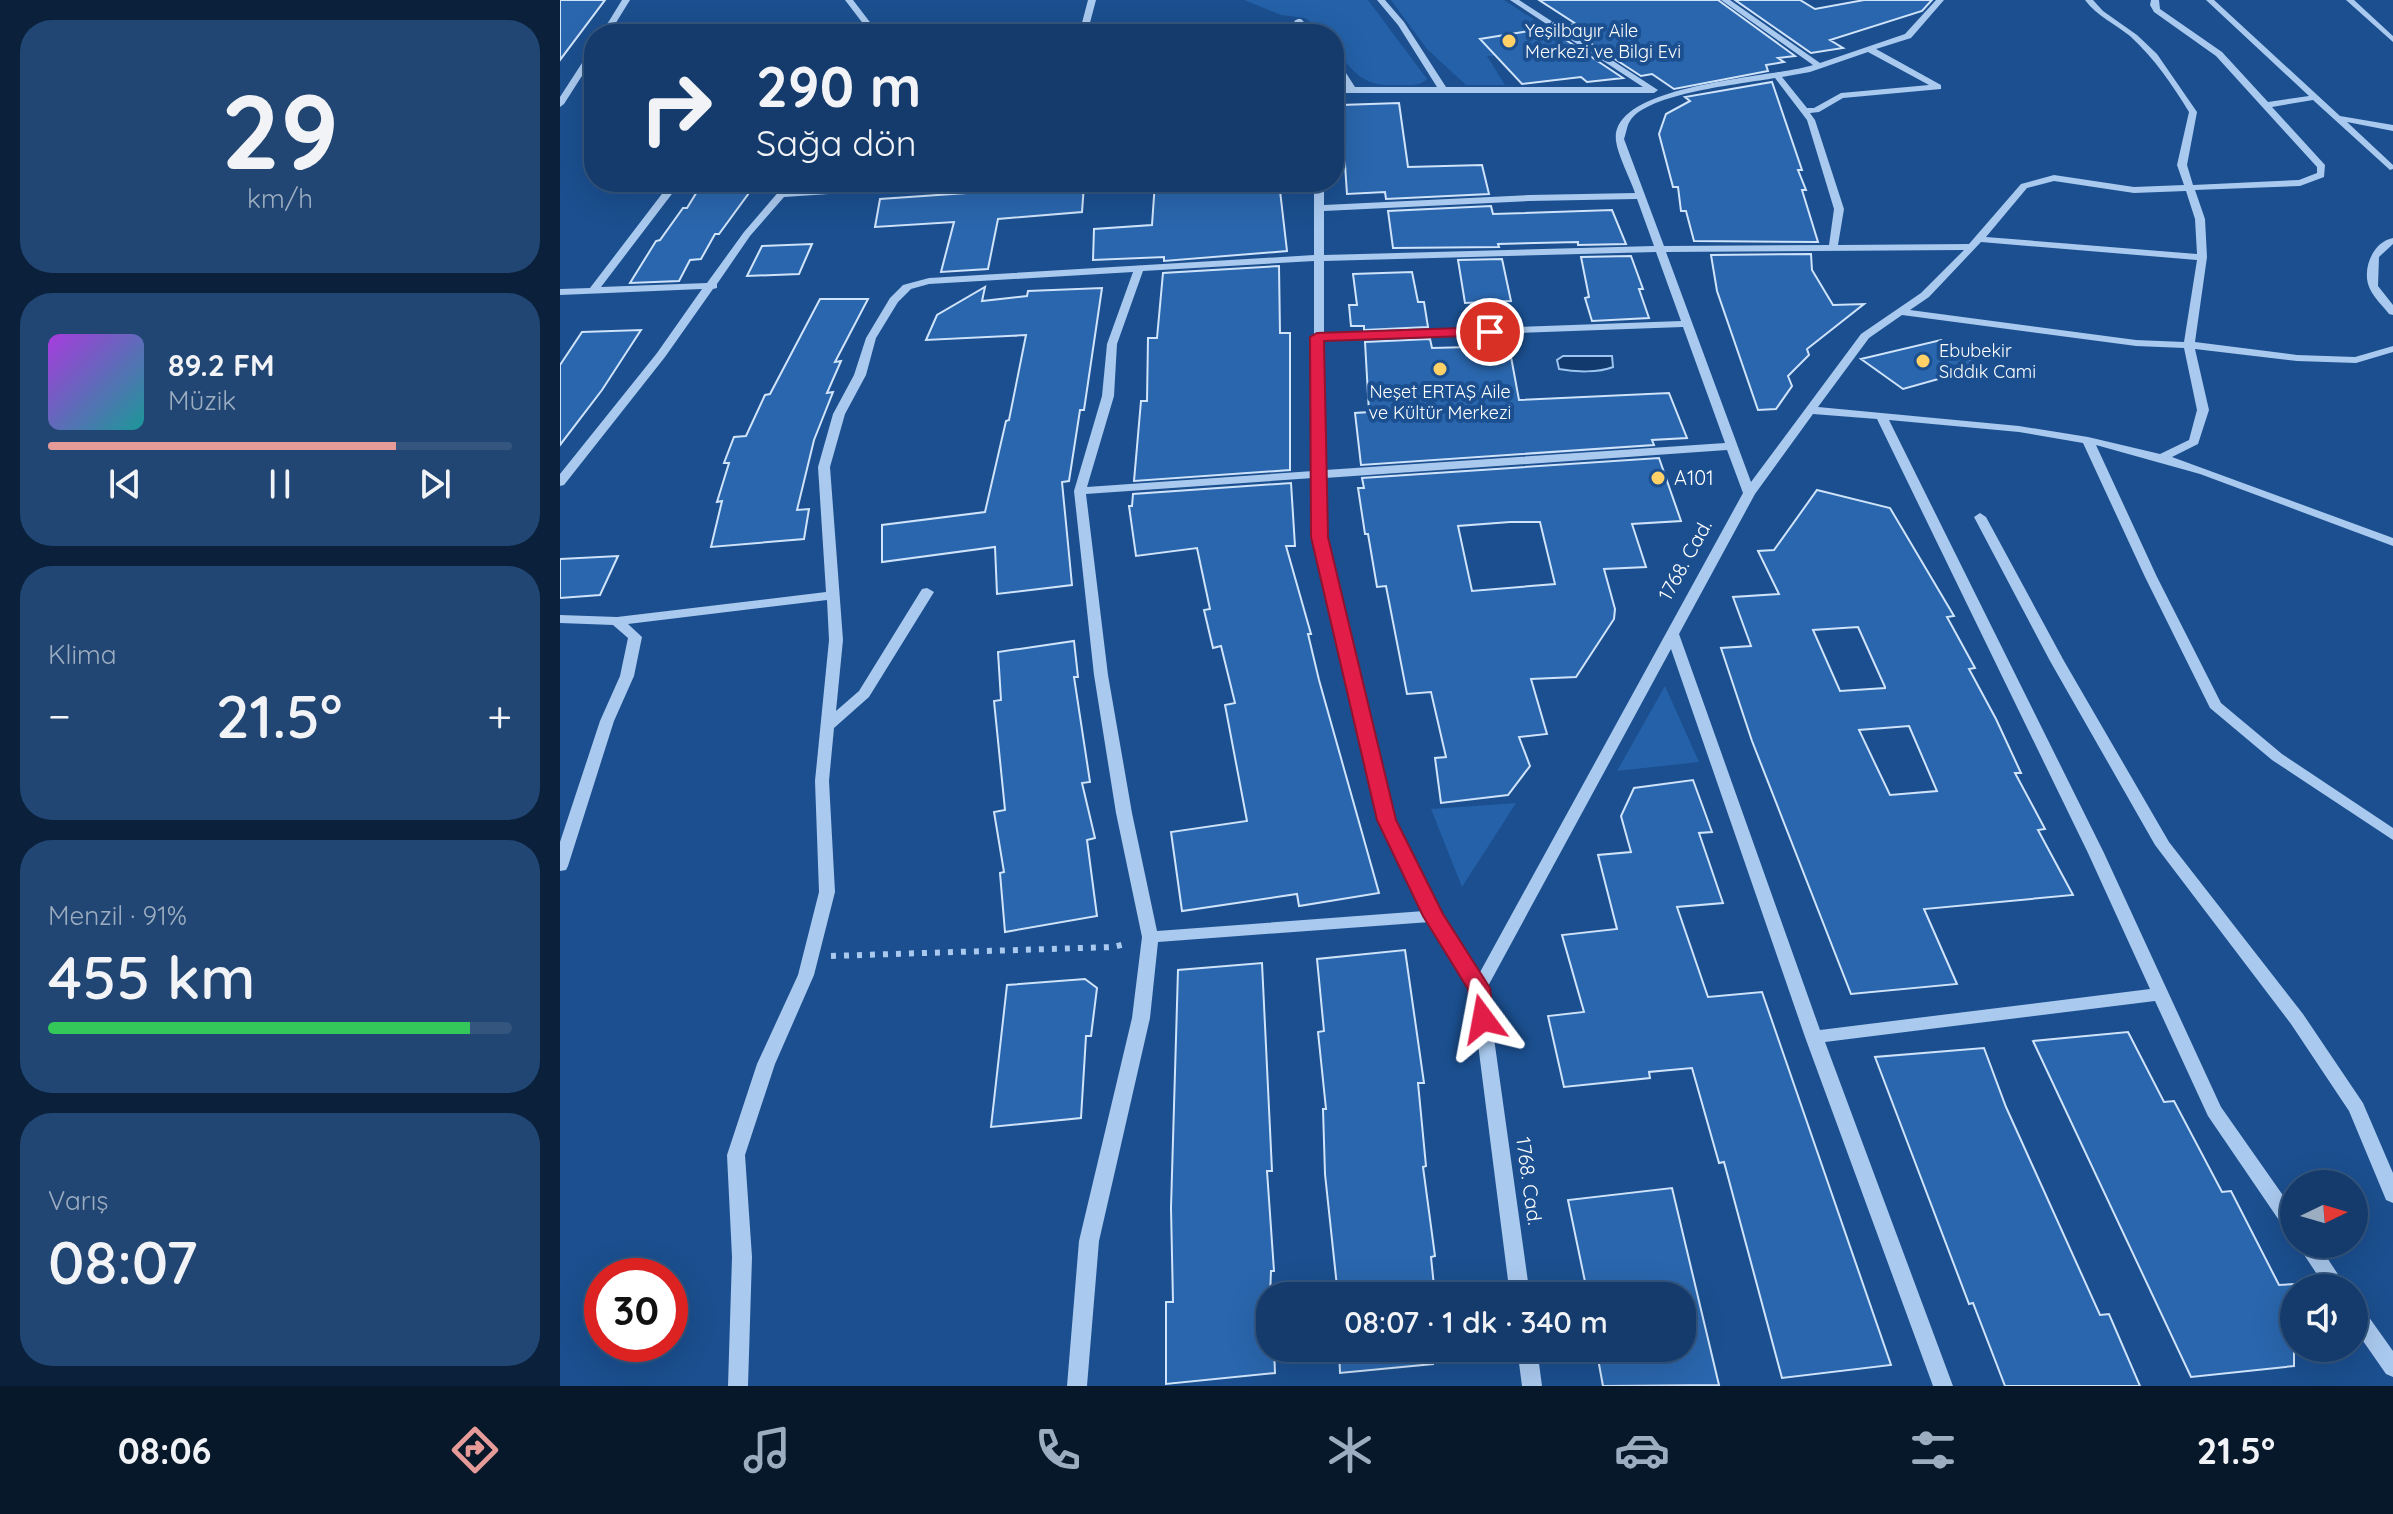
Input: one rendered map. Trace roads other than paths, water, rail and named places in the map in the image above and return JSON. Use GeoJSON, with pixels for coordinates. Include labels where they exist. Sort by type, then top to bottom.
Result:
{"type":"FeatureCollection","features":[{"type":"Feature","properties":{"kind":"street"},"geometry":{"type":"LineString","coordinates":[[611,24],[626,0]]}},
{"type":"Feature","properties":{"kind":"street"},"geometry":{"type":"LineString","coordinates":[[849,0],[867,24]]}},
{"type":"Feature","properties":{"kind":"street"},"geometry":{"type":"LineString","coordinates":[[1086,24],[1092,0]]}},
{"type":"Feature","properties":{"kind":"street"},"geometry":{"type":"LineString","coordinates":[[1381,0],[1401,24],[1443,90]]}},
{"type":"Feature","properties":{"kind":"street"},"geometry":{"type":"LineString","coordinates":[[1514,0],[1659,93]]}},
{"type":"Feature","properties":{"kind":"street"},"geometry":{"type":"LineString","coordinates":[[1725,0],[1819,66]]}},
{"type":"Feature","properties":{"kind":"street"},"geometry":{"type":"LineString","coordinates":[[1344,90],[1659,93],[1778,77],[1908,36],[1940,0]]}},
{"type":"Feature","properties":{"kind":"street"},"geometry":{"type":"LineString","coordinates":[[2089,0],[2100,14],[2124,28],[2172,77],[2193,112],[2182,165],[2200,219],[2202,257],[2189,345],[2203,410],[2194,442],[2161,458]]}},
{"type":"Feature","properties":{"kind":"street"},"geometry":{"type":"LineString","coordinates":[[2155,0],[2157,10],[2219,54],[2268,105],[2313,98]]}},
{"type":"Feature","properties":{"kind":"street"},"geometry":{"type":"LineString","coordinates":[[2210,0],[2283,64],[2313,98],[2339,118],[2390,167]]}},
{"type":"Feature","properties":{"kind":"street"},"geometry":{"type":"LineString","coordinates":[[2350,0],[2393,40]]}},
{"type":"Feature","properties":{"kind":"street"},"geometry":{"type":"LineString","coordinates":[[1298,21],[1301,24]]}},
{"type":"Feature","properties":{"kind":"street"},"geometry":{"type":"LineString","coordinates":[[1806,111],[1816,110],[1841,96],[1938,87],[1869,49]]}},
{"type":"Feature","properties":{"kind":"street"},"geometry":{"type":"LineString","coordinates":[[560,104],[584,67]]}},
{"type":"Feature","properties":{"kind":"street"},"geometry":{"type":"LineString","coordinates":[[1344,77],[1352,90]]}},
{"type":"Feature","properties":{"kind":"street"},"geometry":{"type":"LineString","coordinates":[[1778,77],[1806,111],[1839,209],[1833,248]]}},
{"type":"Feature","properties":{"kind":"street"},"geometry":{"type":"LineString","coordinates":[[1659,93],[1625,120],[1620,139],[1749,493]]}},
{"type":"Feature","properties":{"kind":"street","name":"1768. Cad."},"geometry":{"type":"LineString","coordinates":[[1518,1282],[1479,988],[1749,493],[1865,336],[1925,295],[1976,243],[2024,186],[2037,180],[2054,178],[2134,190],[2191,188],[2300,183],[2321,175],[2322,167],[2268,105]]}},
{"type":"Feature","properties":{"kind":"street"},"geometry":{"type":"LineString","coordinates":[[2339,118],[2393,128]]}},
{"type":"Feature","properties":{"kind":"street"},"geometry":{"type":"LineString","coordinates":[[593,291],[668,192]]}},
{"type":"Feature","properties":{"kind":"street"},"geometry":{"type":"LineString","coordinates":[[560,482],[713,286],[747,234],[782,194],[812,192]]}},
{"type":"Feature","properties":{"kind":"street"},"geometry":{"type":"LineString","coordinates":[[1320,192],[1317,337],[1319,537],[1387,820],[1434,916],[1479,988]]}},
{"type":"Feature","properties":{"kind":"street"},"geometry":{"type":"LineString","coordinates":[[1321,208],[1641,196]]}},
{"type":"Feature","properties":{"kind":"street"},"geometry":{"type":"LineString","coordinates":[[2393,241],[2387,242],[2374,256],[2373,286],[2393,312]]}},
{"type":"Feature","properties":{"kind":"street"},"geometry":{"type":"LineString","coordinates":[[738,1386],[742,1257],[736,1155],[766,1064],[806,975],[827,892],[822,781],[836,640],[824,467],[839,414],[860,375],[871,338],[894,300],[907,287],[929,281],[1320,258],[1660,249],[1976,243],[2202,257]]}},
{"type":"Feature","properties":{"kind":"street"},"geometry":{"type":"LineString","coordinates":[[1077,1386],[1089,1241],[1141,1018],[1150,937],[1124,813],[1101,675],[1087,529],[1080,491],[1108,396],[1112,344],[1139,268]]}},
{"type":"Feature","properties":{"kind":"street"},"geometry":{"type":"LineString","coordinates":[[560,292],[713,286]]}},
{"type":"Feature","properties":{"kind":"street"},"geometry":{"type":"LineString","coordinates":[[1900,312],[2136,343],[2189,345],[2297,358],[2356,360],[2393,349]]}},
{"type":"Feature","properties":{"kind":"street"},"geometry":{"type":"LineString","coordinates":[[1317,337],[1688,324]]}},
{"type":"Feature","properties":{"kind":"street"},"geometry":{"type":"LineString","coordinates":[[1810,410],[2088,440],[2161,458],[2261,491],[2393,542]]}},
{"type":"Feature","properties":{"kind":"street"},"geometry":{"type":"LineString","coordinates":[[1882,417],[2010,673],[2214,1111],[2280,1206]]}},
{"type":"Feature","properties":{"kind":"street"},"geometry":{"type":"LineString","coordinates":[[2088,440],[2215,705],[2277,757],[2393,835]]}},
{"type":"Feature","properties":{"kind":"street"},"geometry":{"type":"LineString","coordinates":[[1080,491],[1319,477],[1731,446]]}},
{"type":"Feature","properties":{"kind":"street"},"geometry":{"type":"LineString","coordinates":[[1980,517],[2057,661],[2163,845],[2297,1019],[2357,1108],[2393,1195]]}},
{"type":"Feature","properties":{"kind":"street"},"geometry":{"type":"LineString","coordinates":[[827,727],[864,694],[927,592]]}},
{"type":"Feature","properties":{"kind":"street"},"geometry":{"type":"LineString","coordinates":[[560,619],[617,621],[834,595]]}},
{"type":"Feature","properties":{"kind":"street"},"geometry":{"type":"LineString","coordinates":[[560,866],[607,721],[627,676],[635,637],[617,621]]}},
{"type":"Feature","properties":{"kind":"street"},"geometry":{"type":"LineString","coordinates":[[1672,634],[1814,1037],[1943,1386]]}},
{"type":"Feature","properties":{"kind":"street"},"geometry":{"type":"LineString","coordinates":[[1150,937],[1434,916]]}},
{"type":"Feature","properties":{"kind":"street"},"geometry":{"type":"LineString","coordinates":[[1814,1037],[2161,994]]}},
{"type":"Feature","properties":{"kind":"street"},"geometry":{"type":"LineString","coordinates":[[2368,1330],[2390,1357]]}},
{"type":"Feature","properties":{"kind":"street"},"geometry":{"type":"LineString","coordinates":[[1529,1362],[1532,1386]]}},
{"type":"Feature","properties":{"kind":"place","name":"Yeşilbayır Aile Merkezi ve Bilgi Evi"},"geometry":{"type":"Point","coordinates":[1509,41]}},
{"type":"Feature","properties":{"kind":"place","name":"Ebubekir Sıddık Cami"},"geometry":{"type":"Point","coordinates":[1923,361]}},
{"type":"Feature","properties":{"kind":"place","name":"Neşet ERTAŞ Aile ve Kültür Merkezi"},"geometry":{"type":"Point","coordinates":[1440,369]}},
{"type":"Feature","properties":{"kind":"place","name":"A101"},"geometry":{"type":"Point","coordinates":[1658,478]}}]}
